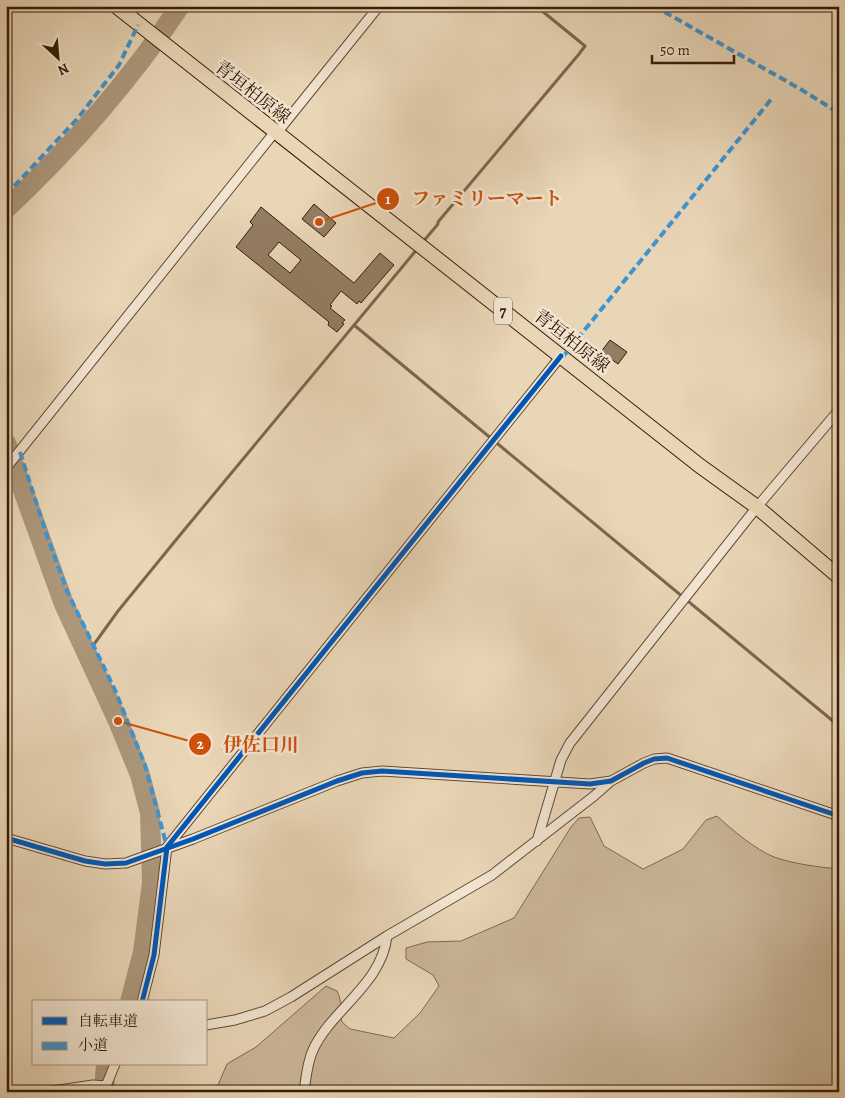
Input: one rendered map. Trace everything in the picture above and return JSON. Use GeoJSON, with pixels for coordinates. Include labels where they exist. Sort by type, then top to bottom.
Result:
{"type":"FeatureCollection","features":[{"type":"Feature","properties":{"kind":"main road","name":"青垣柏原線"},"geometry":{"type":"LineString","coordinates":[[116,6],[700,466],[757,507],[839,577]]}},
{"type":"Feature","properties":{"kind":"street"},"geometry":{"type":"LineString","coordinates":[[6,468],[379,6]]}},
{"type":"Feature","properties":{"kind":"street"},"geometry":{"type":"LineString","coordinates":[[143,1000],[154,955],[167,847],[561,356]]}},
{"type":"Feature","properties":{"kind":"street"},"geometry":{"type":"LineString","coordinates":[[537,841],[561,760],[570,743],[757,507],[839,410]]}},
{"type":"Feature","properties":{"kind":"street"},"geometry":{"type":"LineString","coordinates":[[208,1025],[235,1020],[265,1011],[291,997],[386,936],[492,875],[611,781],[654,759],[667,758],[839,816]]}},
{"type":"Feature","properties":{"kind":"street"},"geometry":{"type":"LineString","coordinates":[[6,838],[85,861],[105,864],[126,863],[362,773],[382,771],[554,783],[590,784],[611,781]]}},
{"type":"Feature","properties":{"kind":"street"},"geometry":{"type":"LineString","coordinates":[[304,1092],[308,1066],[313,1050],[326,1030],[368,981],[386,948],[386,936]]}},
{"type":"Feature","properties":{"kind":"street"},"geometry":{"type":"LineString","coordinates":[[45,1092],[93,1085],[105,1090],[114,1066]]}},
{"type":"Feature","properties":{"kind":"shaded area"},"geometry":{"type":"Polygon","coordinates":[[[717,816],[736,833],[767,854],[798,863],[839,869],[839,1092],[215,1092],[227,1064],[256,1047],[326,986],[337,991],[340,999],[342,1022],[350,1029],[394,1038],[420,1013],[439,986],[433,975],[406,959],[406,948],[427,942],[461,941],[514,918],[571,827],[579,818],[590,817],[604,846],[643,869],[683,849],[706,820],[717,816]]]}},
{"type":"Feature","properties":{"kind":"building"},"geometry":{"type":"Polygon","coordinates":[[[314,204],[336,223],[324,237],[302,219],[314,204]]]}},
{"type":"Feature","properties":{"kind":"building"},"geometry":{"type":"Polygon","coordinates":[[[261,207],[354,283],[380,253],[394,265],[361,303],[359,301],[357,304],[341,291],[330,305],[332,306],[330,308],[345,320],[337,332],[328,325],[329,322],[236,247],[253,225],[250,222],[261,207]],[[279,242],[268,255],[290,273],[301,260],[279,242]]]}},
{"type":"Feature","properties":{"kind":"building"},"geometry":{"type":"Polygon","coordinates":[[[610,340],[627,352],[618,364],[601,352],[610,340]]]}},
{"type":"Feature","properties":{"kind":"waterway"},"geometry":{"type":"LineString","coordinates":[[6,209],[99,112],[141,60],[180,6]]}},
{"type":"Feature","properties":{"kind":"waterway"},"geometry":{"type":"LineString","coordinates":[[422,243],[585,46],[536,6]]}},
{"type":"Feature","properties":{"kind":"waterway"},"geometry":{"type":"LineString","coordinates":[[87,654],[118,611],[418,248]]}},
{"type":"Feature","properties":{"kind":"waterway"},"geometry":{"type":"LineString","coordinates":[[354,325],[839,726]]}},
{"type":"Feature","properties":{"kind":"waterway"},"geometry":{"type":"LineString","coordinates":[[6,443],[64,604],[118,721],[140,775],[150,813],[152,883],[143,952],[131,1000]]}},
{"type":"Feature","properties":{"kind":"waterway"},"geometry":{"type":"LineString","coordinates":[[104,1092],[106,1066]]}},
{"type":"Feature","properties":{"kind":"marked path"},"geometry":{"type":"LineString","coordinates":[[654,6],[839,113]]}},
{"type":"Feature","properties":{"kind":"marked path"},"geometry":{"type":"LineString","coordinates":[[6,195],[78,118],[119,65],[138,25]]}},
{"type":"Feature","properties":{"kind":"marked path"},"geometry":{"type":"LineString","coordinates":[[562,358],[773,97]]}},
{"type":"Feature","properties":{"kind":"marked path"},"geometry":{"type":"LineString","coordinates":[[20,452],[67,591],[115,690],[145,765],[167,847]]}},
{"type":"Feature","properties":{"kind":"cycle path"},"geometry":{"type":"LineString","coordinates":[[143,1000],[154,955],[167,847],[561,356]]}},
{"type":"Feature","properties":{"kind":"cycle path"},"geometry":{"type":"LineString","coordinates":[[6,838],[85,861],[105,864],[126,863],[362,773],[382,771],[590,784],[611,781],[644,763],[654,759],[667,758],[839,816]]}},
{"type":"Feature","properties":{"kind":"place","name":"ファミリーマート"},"geometry":{"type":"Point","coordinates":[319,222]}},
{"type":"Feature","properties":{"kind":"place","name":"伊佐口川"},"geometry":{"type":"Point","coordinates":[118,721]}}]}
